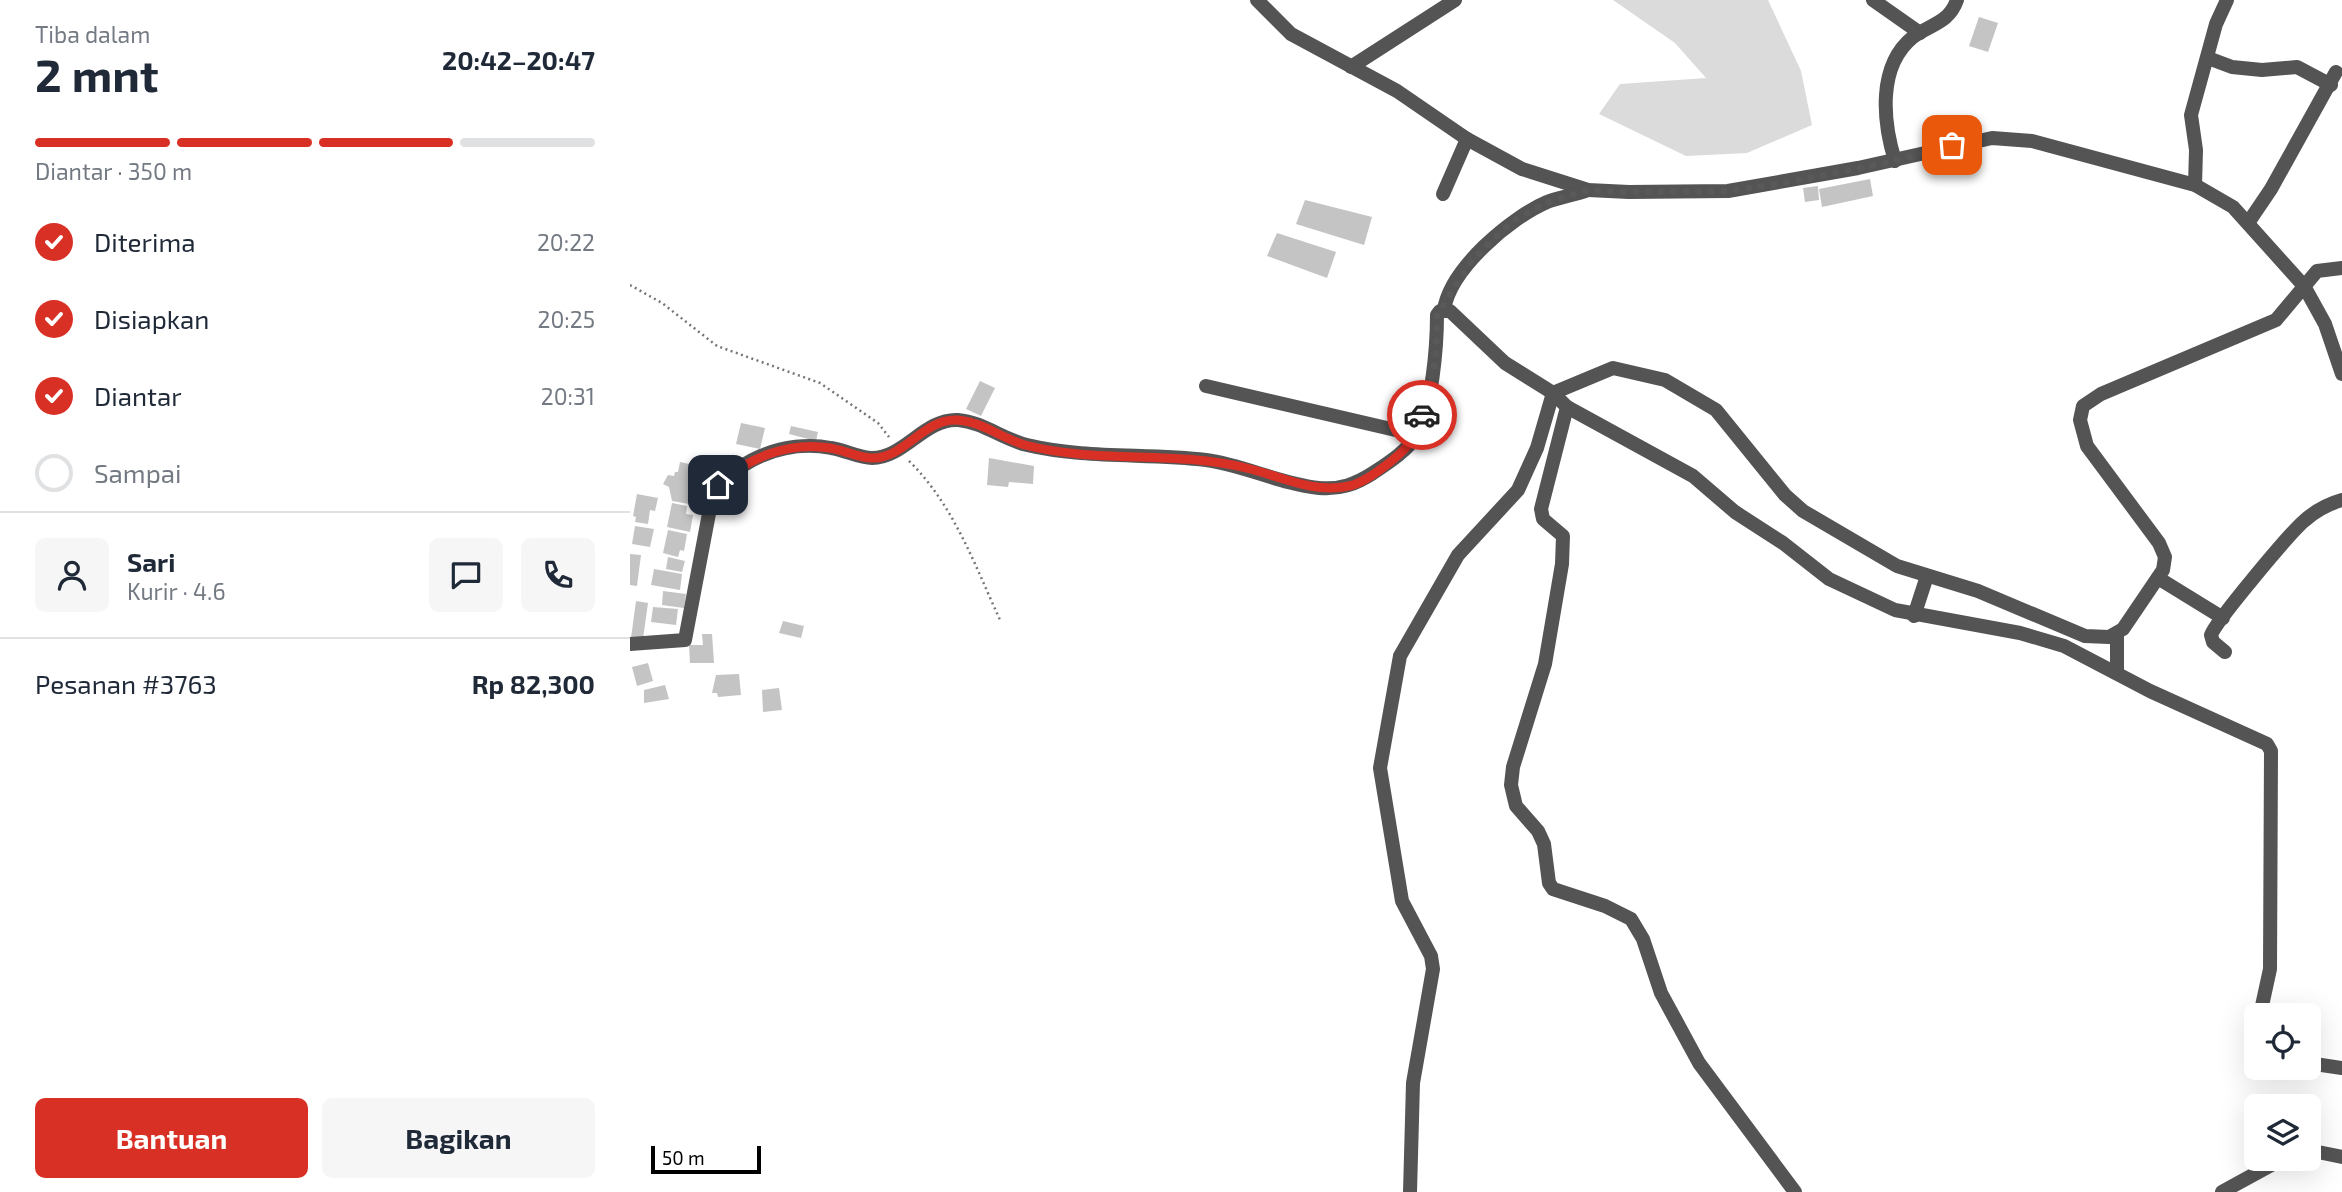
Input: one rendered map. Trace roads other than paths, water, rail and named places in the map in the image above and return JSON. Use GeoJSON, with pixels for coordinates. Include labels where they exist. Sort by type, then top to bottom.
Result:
{"type":"FeatureCollection","features":[{"type":"Feature","properties":{"kind":"street"},"geometry":{"type":"LineString","coordinates":[[1257,0],[1275,21],[1291,34],[1397,91],[1467,139],[1522,169],[1588,190],[1728,191],[1895,161],[1972,140],[2006,138],[2032,141],[2090,155],[2195,185],[2227,203],[2304,286],[2325,324],[2342,374]]}},
{"type":"Feature","properties":{"kind":"street"},"geometry":{"type":"LineString","coordinates":[[1351,67],[1455,0]]}},
{"type":"Feature","properties":{"kind":"street"},"geometry":{"type":"LineString","coordinates":[[1873,0],[1920,33]]}},
{"type":"Feature","properties":{"kind":"street"},"geometry":{"type":"LineString","coordinates":[[1895,161],[1887,137],[1886,90],[1900,53],[1920,33],[1947,19],[1958,0]]}},
{"type":"Feature","properties":{"kind":"street"},"geometry":{"type":"LineString","coordinates":[[2195,185],[2196,150],[2191,115],[2217,20],[2227,0]]}},
{"type":"Feature","properties":{"kind":"street"},"geometry":{"type":"LineString","coordinates":[[2208,58],[2232,67],[2262,70],[2297,67],[2334,78],[2271,190],[2248,223]]}},
{"type":"Feature","properties":{"kind":"street"},"geometry":{"type":"LineString","coordinates":[[1443,194],[1467,139]]}},
{"type":"Feature","properties":{"kind":"street"},"geometry":{"type":"LineString","coordinates":[[630,644],[685,640],[711,503],[718,485],[736,469],[796,446],[831,448],[870,458],[885,457],[939,424],[958,420],[981,425],[1026,445],[1119,457],[1209,460],[1328,489],[1352,485],[1396,457],[1417,435],[1436,358],[1437,315],[1444,310],[1451,290],[1471,262],[1511,222],[1548,202],[1588,190]]}},
{"type":"Feature","properties":{"kind":"street"},"geometry":{"type":"LineString","coordinates":[[1553,393],[1614,368],[1665,380],[1716,410],[1795,505],[1897,566],[1978,591],[2085,636],[2101,638],[2116,634],[2158,578],[2165,564],[2163,550],[2087,446],[2080,420],[2083,405],[2101,394],[2276,320],[2317,271],[2342,268]]}},
{"type":"Feature","properties":{"kind":"street"},"geometry":{"type":"LineString","coordinates":[[1444,310],[1459,318],[1505,363],[1553,393],[1567,407],[1693,476],[1735,512],[1783,543],[1829,579],[1914,616],[2031,635],[2064,646],[2150,691],[2257,737],[2269,747],[2270,969],[2263,1003]]}},
{"type":"Feature","properties":{"kind":"street"},"geometry":{"type":"LineString","coordinates":[[1206,386],[1417,435]]}},
{"type":"Feature","properties":{"kind":"street"},"geometry":{"type":"LineString","coordinates":[[1409,1192],[1413,1083],[1433,969],[1430,956],[1402,901],[1380,768],[1380,752],[1400,656],[1458,555],[1518,490],[1537,448],[1553,393]]}},
{"type":"Feature","properties":{"kind":"street"},"geometry":{"type":"LineString","coordinates":[[1567,407],[1541,509],[1543,519],[1563,536],[1562,564],[1545,664],[1513,767],[1512,797],[1544,844],[1549,883],[1553,889],[1605,906],[1631,919],[1643,939],[1661,993],[1699,1063],[1795,1192]]}},
{"type":"Feature","properties":{"kind":"street"},"geometry":{"type":"LineString","coordinates":[[2225,652],[2211,638],[2212,632],[2303,522],[2327,505],[2342,500]]}},
{"type":"Feature","properties":{"kind":"street"},"geometry":{"type":"LineString","coordinates":[[1914,616],[1927,576]]}},
{"type":"Feature","properties":{"kind":"street"},"geometry":{"type":"LineString","coordinates":[[2158,578],[2223,618]]}},
{"type":"Feature","properties":{"kind":"street"},"geometry":{"type":"LineString","coordinates":[[2116,634],[2117,673]]}},
{"type":"Feature","properties":{"kind":"street"},"geometry":{"type":"LineString","coordinates":[[2321,1065],[2342,1068]]}},
{"type":"Feature","properties":{"kind":"street"},"geometry":{"type":"LineString","coordinates":[[2321,1153],[2342,1157]]}},
{"type":"Feature","properties":{"kind":"street"},"geometry":{"type":"LineString","coordinates":[[2221,1192],[2260,1171]]}}]}
